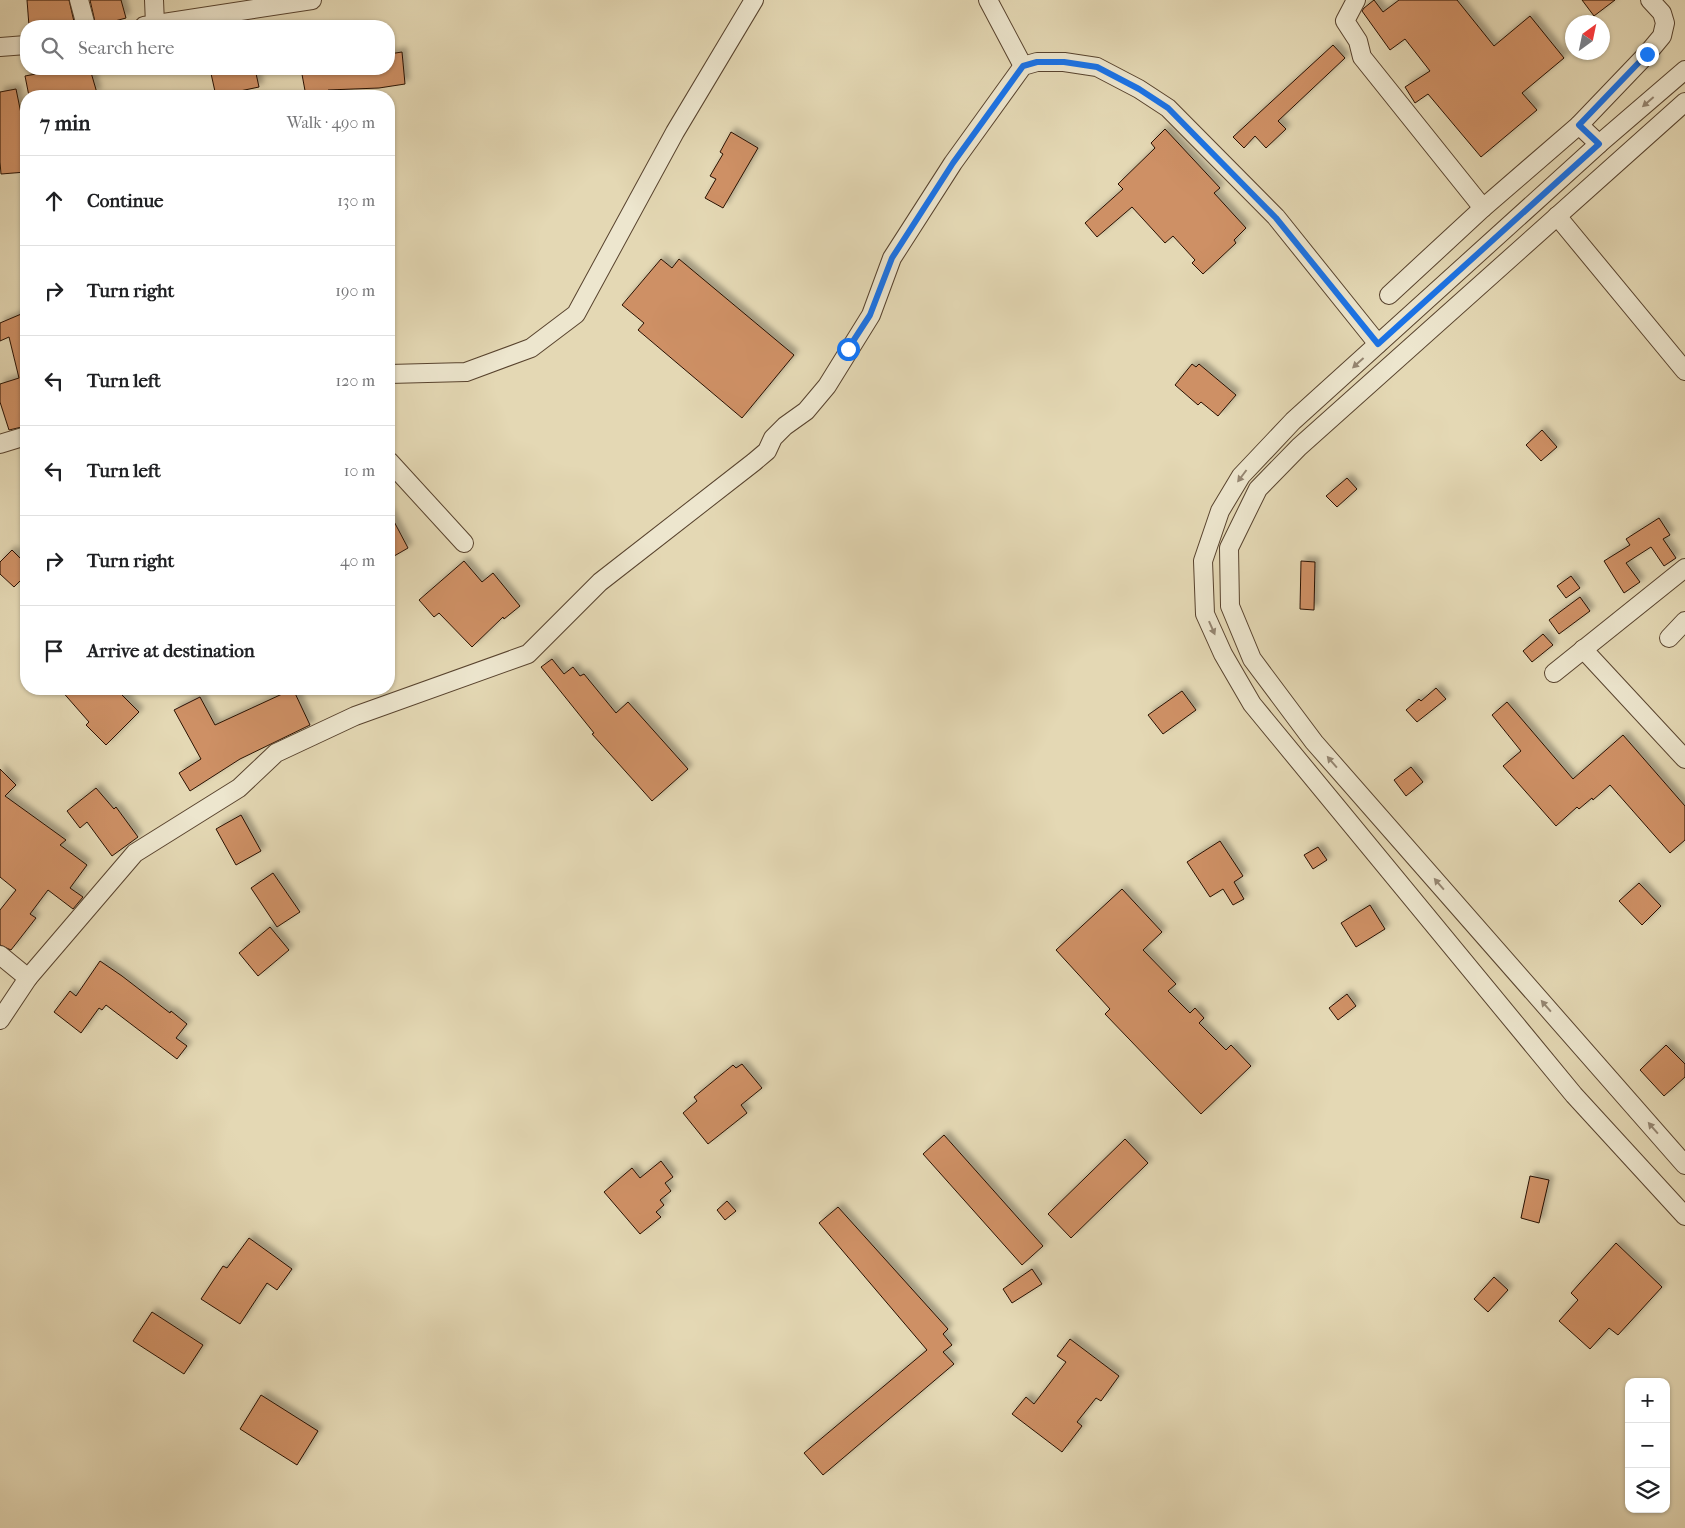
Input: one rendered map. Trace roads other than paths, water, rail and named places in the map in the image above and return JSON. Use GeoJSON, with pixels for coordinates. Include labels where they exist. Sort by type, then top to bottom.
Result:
{"type":"FeatureCollection","features":[{"type":"Feature","properties":{"kind":"street"},"geometry":{"type":"LineString","coordinates":[[79,0],[84,20]]}},
{"type":"Feature","properties":{"kind":"street"},"geometry":{"type":"LineString","coordinates":[[151,20],[154,0]]}},
{"type":"Feature","properties":{"kind":"street"},"geometry":{"type":"LineString","coordinates":[[182,20],[312,0]]}},
{"type":"Feature","properties":{"kind":"street"},"geometry":{"type":"LineString","coordinates":[[395,374],[466,372],[531,348],[576,314],[675,132],[754,0]]}},
{"type":"Feature","properties":{"kind":"street"},"geometry":{"type":"LineString","coordinates":[[988,0],[1023,66]]}},
{"type":"Feature","properties":{"kind":"street"},"geometry":{"type":"LineString","coordinates":[[1356,0],[1345,21],[1358,41],[1362,57],[1483,208]]}},
{"type":"Feature","properties":{"kind":"street"},"geometry":{"type":"LineString","coordinates":[[1389,294],[1483,208],[1579,125],[1647,54],[1662,36],[1665,23],[1662,13],[1650,0]]}},
{"type":"Feature","properties":{"kind":"street"},"geometry":{"type":"LineString","coordinates":[[0,47],[20,45]]}},
{"type":"Feature","properties":{"kind":"street"},"geometry":{"type":"LineString","coordinates":[[0,1020],[28,978],[136,853],[238,788],[276,752],[355,716],[528,654],[600,582],[767,451],[773,438],[785,426],[806,411],[827,386],[870,315],[892,258],[953,163],[1023,66],[1037,62],[1064,62],[1097,67],[1139,89],[1168,108],[1276,218],[1378,344]]}},
{"type":"Feature","properties":{"kind":"street"},"geometry":{"type":"LineString","coordinates":[[1685,70],[1599,144],[1293,421],[1241,476],[1220,511],[1203,561],[1205,614],[1223,654],[1252,704],[1574,1095],[1685,1216]]}},
{"type":"Feature","properties":{"kind":"street"},"geometry":{"type":"LineString","coordinates":[[1685,102],[1300,447],[1258,489],[1229,548],[1230,606],[1252,659],[1314,742],[1685,1165]]}},
{"type":"Feature","properties":{"kind":"street"},"geometry":{"type":"LineString","coordinates":[[1579,125],[1599,144]]}},
{"type":"Feature","properties":{"kind":"street"},"geometry":{"type":"LineString","coordinates":[[1557,216],[1685,371]]}},
{"type":"Feature","properties":{"kind":"street"},"geometry":{"type":"LineString","coordinates":[[0,444],[20,438]]}},
{"type":"Feature","properties":{"kind":"street"},"geometry":{"type":"LineString","coordinates":[[395,468],[464,543]]}},
{"type":"Feature","properties":{"kind":"street"},"geometry":{"type":"LineString","coordinates":[[1554,673],[1685,568]]}},
{"type":"Feature","properties":{"kind":"street"},"geometry":{"type":"LineString","coordinates":[[1669,638],[1685,621]]}},
{"type":"Feature","properties":{"kind":"street"},"geometry":{"type":"LineString","coordinates":[[1583,649],[1685,759]]}},
{"type":"Feature","properties":{"kind":"street"},"geometry":{"type":"LineString","coordinates":[[0,955],[28,978]]}}]}
